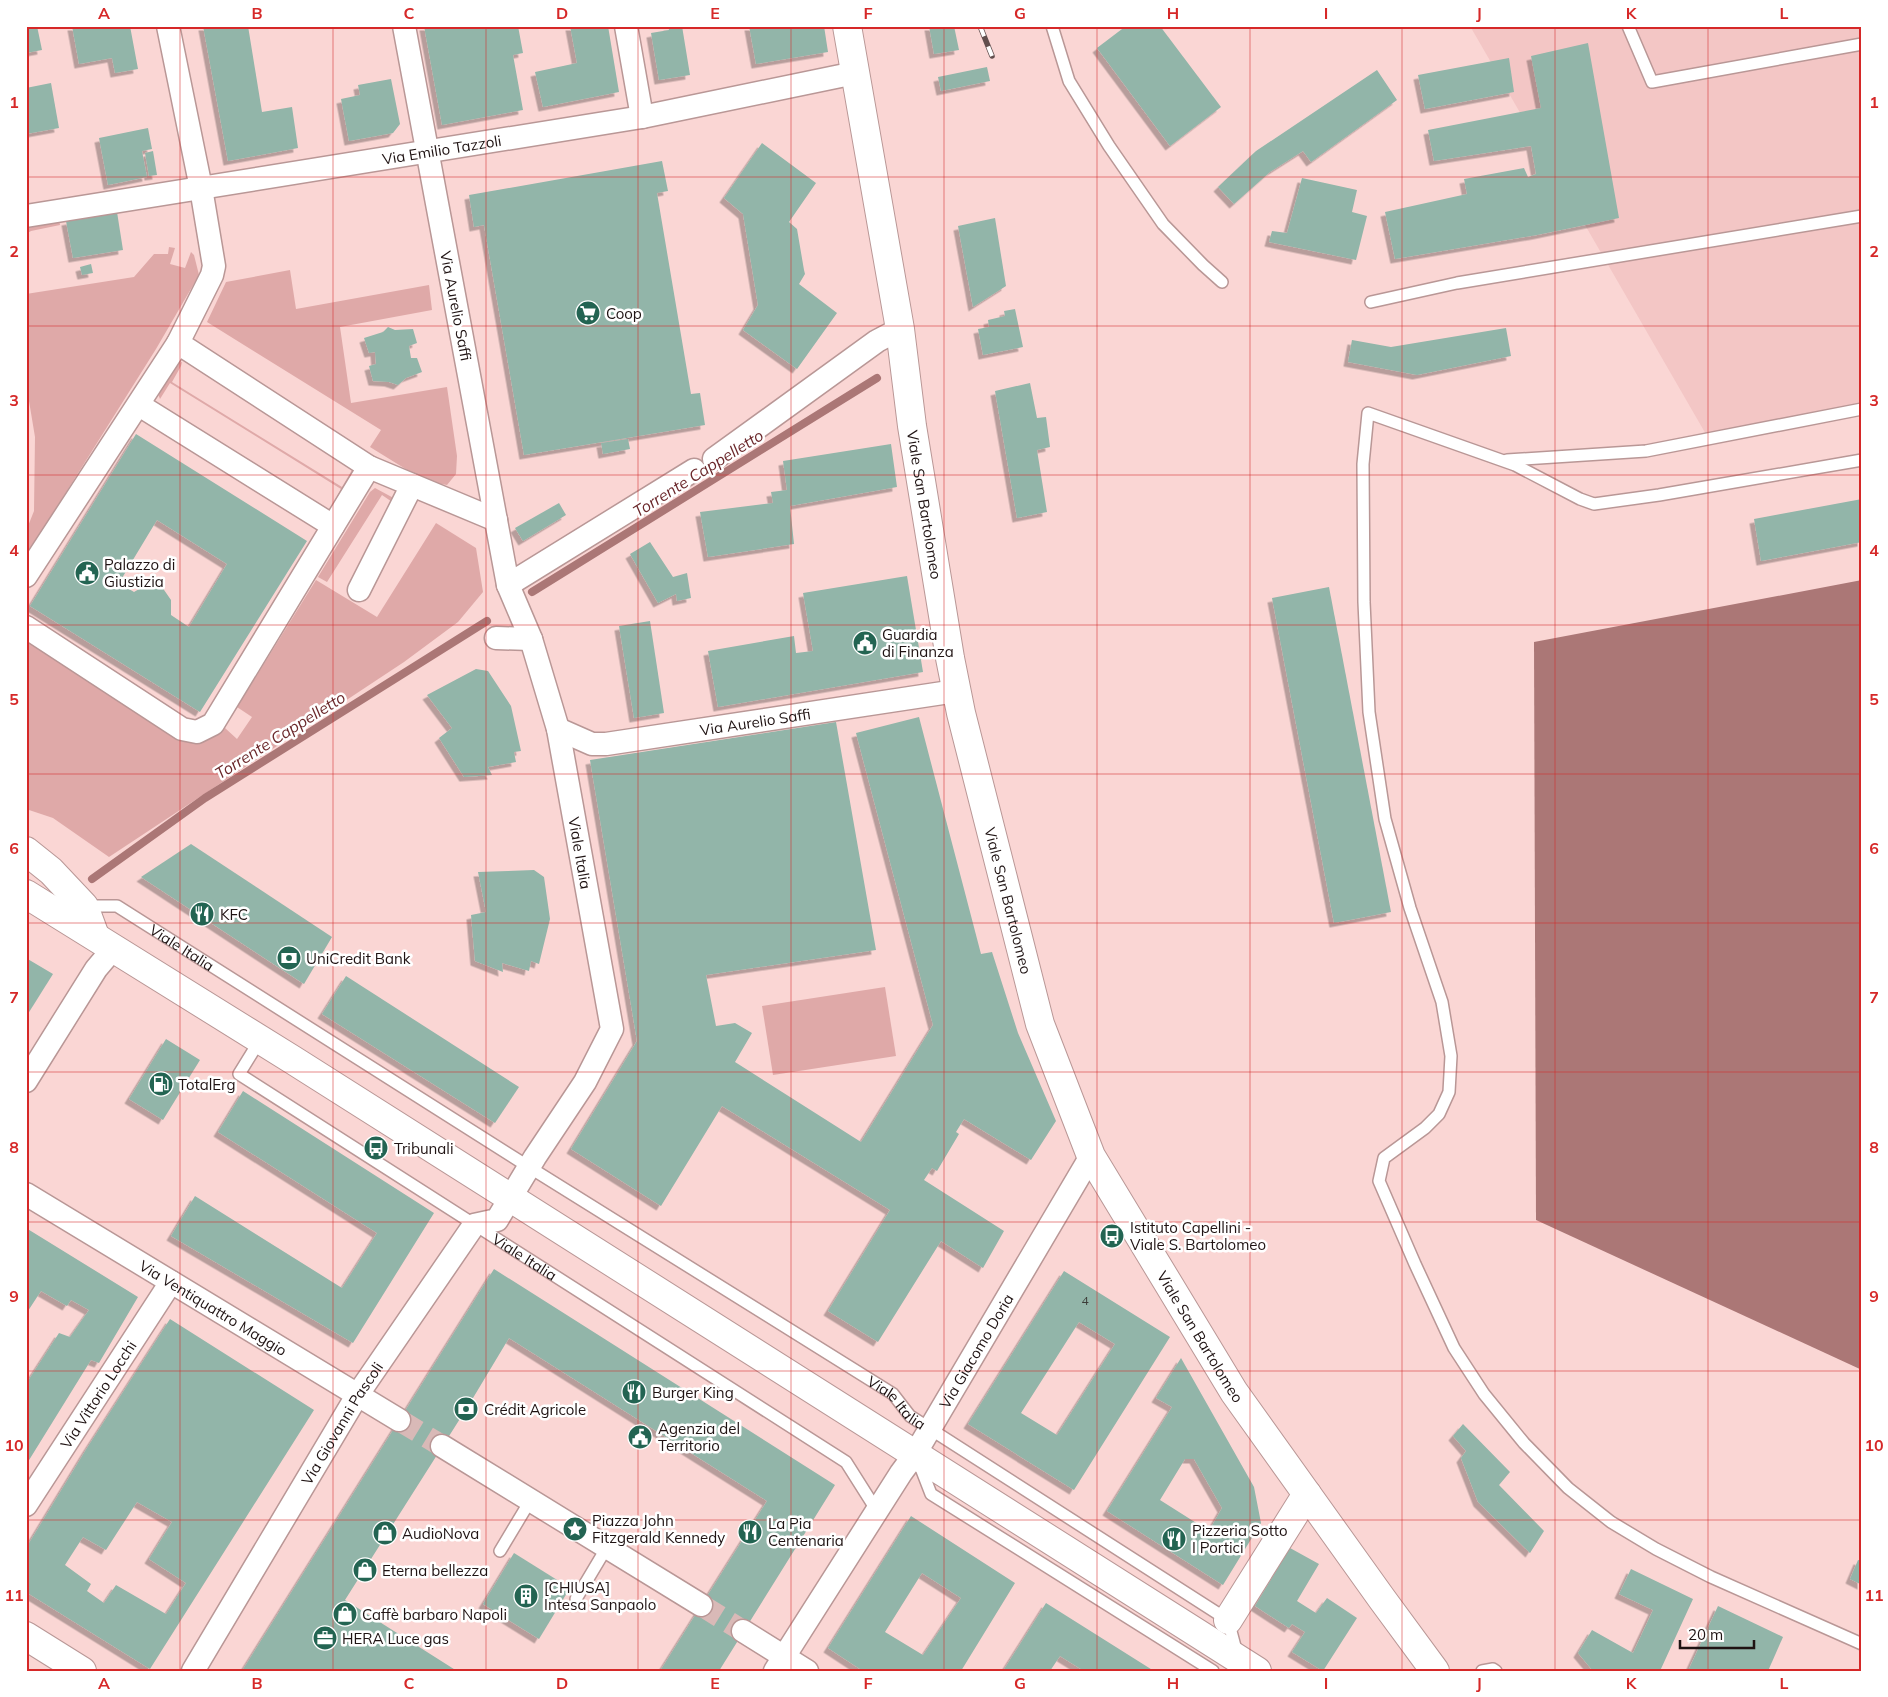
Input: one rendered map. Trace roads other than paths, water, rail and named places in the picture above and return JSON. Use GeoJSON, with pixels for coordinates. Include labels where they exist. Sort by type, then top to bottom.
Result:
{"type":"FeatureCollection","features":[{"type":"Feature","properties":{"kind":"main road","name":"Viale San Bartolomeo"},"geometry":{"type":"LineString","coordinates":[[847,26],[900,329],[912,426],[956,691],[1040,1024],[1091,1156],[1234,1392],[1435,1671]]}},
{"type":"Feature","properties":{"kind":"main road"},"geometry":{"type":"LineString","coordinates":[[26,851],[51,871],[84,906],[104,942]]}},
{"type":"Feature","properties":{"kind":"main road","name":"Viale Italia"},"geometry":{"type":"LineString","coordinates":[[26,894],[1247,1665]]}},
{"type":"Feature","properties":{"kind":"main road"},"geometry":{"type":"LineString","coordinates":[[1228,1620],[1307,1494]]}},
{"type":"Feature","properties":{"kind":"main road"},"geometry":{"type":"LineString","coordinates":[[26,1636],[82,1671]]}},
{"type":"Feature","properties":{"kind":"street"},"geometry":{"type":"LineString","coordinates":[[26,576],[178,343],[212,275],[214,266],[201,188],[168,26]]}},
{"type":"Feature","properties":{"kind":"street","name":"Via Aurelio Saffi"},"geometry":{"type":"LineString","coordinates":[[404,26],[508,585]]}},
{"type":"Feature","properties":{"kind":"street"},"geometry":{"type":"LineString","coordinates":[[626,26],[642,117]]}},
{"type":"Feature","properties":{"kind":"street","name":"Via Emilio Tazzoli"},"geometry":{"type":"LineString","coordinates":[[26,216],[642,117],[855,73]]}},
{"type":"Feature","properties":{"kind":"street"},"geometry":{"type":"LineString","coordinates":[[714,458],[877,342],[900,329]]}},
{"type":"Feature","properties":{"kind":"street"},"geometry":{"type":"LineString","coordinates":[[178,343],[369,467],[496,520]]}},
{"type":"Feature","properties":{"kind":"street"},"geometry":{"type":"LineString","coordinates":[[138,405],[333,526]]}},
{"type":"Feature","properties":{"kind":"street"},"geometry":{"type":"LineString","coordinates":[[26,628],[182,729],[196,732],[213,724],[369,467]]}},
{"type":"Feature","properties":{"kind":"street"},"geometry":{"type":"LineString","coordinates":[[508,585],[694,470]]}},
{"type":"Feature","properties":{"kind":"street"},"geometry":{"type":"LineString","coordinates":[[359,590],[412,485]]}},
{"type":"Feature","properties":{"kind":"street","name":"Viale Italia"},"geometry":{"type":"LineString","coordinates":[[508,585],[532,639],[558,729],[612,1029],[585,1082],[510,1198]]}},
{"type":"Feature","properties":{"kind":"street"},"geometry":{"type":"LineString","coordinates":[[496,638],[532,639]]}},
{"type":"Feature","properties":{"kind":"street","name":"Via Aurelio Saffi"},"geometry":{"type":"LineString","coordinates":[[558,729],[592,744],[606,744],[956,691]]}},
{"type":"Feature","properties":{"kind":"street"},"geometry":{"type":"LineString","coordinates":[[26,1081],[96,969],[104,942]]}},
{"type":"Feature","properties":{"kind":"street","name":"Via Giacomo Doria"},"geometry":{"type":"LineString","coordinates":[[780,1664],[877,1510],[915,1454],[1091,1156]]}},
{"type":"Feature","properties":{"kind":"street","name":"Via Ventiquattro Maggio"},"geometry":{"type":"LineString","coordinates":[[26,1194],[399,1420]]}},
{"type":"Feature","properties":{"kind":"street"},"geometry":{"type":"LineString","coordinates":[[474,1225],[497,1220],[510,1198]]}},
{"type":"Feature","properties":{"kind":"street","name":"Via Giovanni Pascoli"},"geometry":{"type":"LineString","coordinates":[[193,1671],[358,1394],[474,1225]]}},
{"type":"Feature","properties":{"kind":"street","name":"Via Vittorio Locchi"},"geometry":{"type":"LineString","coordinates":[[26,1505],[171,1282]]}},
{"type":"Feature","properties":{"kind":"street"},"geometry":{"type":"LineString","coordinates":[[442,1446],[701,1605]]}},
{"type":"Feature","properties":{"kind":"street"},"geometry":{"type":"LineString","coordinates":[[744,1631],[780,1664],[807,1671]]}},
{"type":"Feature","properties":{"kind":"lane"},"geometry":{"type":"LineString","coordinates":[[1052,26],[1069,81],[1109,146],[1163,224],[1202,265],[1222,282]]}},
{"type":"Feature","properties":{"kind":"lane"},"geometry":{"type":"LineString","coordinates":[[1628,26],[1652,82],[1862,44]]}},
{"type":"Feature","properties":{"kind":"lane"},"geometry":{"type":"LineString","coordinates":[[1371,302],[1457,283],[1862,216]]}},
{"type":"Feature","properties":{"kind":"lane"},"geometry":{"type":"LineString","coordinates":[[1501,461],[1646,451],[1862,409]]}},
{"type":"Feature","properties":{"kind":"lane"},"geometry":{"type":"LineString","coordinates":[[1862,460],[1659,495],[1594,504],[1580,500],[1515,465],[1368,413],[1363,474],[1364,602],[1369,712],[1385,819],[1410,908],[1442,1002],[1451,1056],[1449,1092],[1439,1114],[1425,1128],[1384,1158],[1379,1181],[1454,1348],[1484,1394],[1524,1443],[1568,1488],[1611,1522],[1656,1549],[1711,1577],[1862,1644]]}},
{"type":"Feature","properties":{"kind":"lane","name":"Viale Italia"},"geometry":{"type":"LineString","coordinates":[[84,906],[116,906],[893,1394],[910,1416],[1228,1620],[1247,1665]]}},
{"type":"Feature","properties":{"kind":"lane","name":"Viale Italia"},"geometry":{"type":"LineString","coordinates":[[260,1040],[239,1074],[846,1462],[877,1510]]}},
{"type":"Feature","properties":{"kind":"lane"},"geometry":{"type":"LineString","coordinates":[[915,1454],[931,1494],[1213,1671]]}},
{"type":"Feature","properties":{"kind":"lane"},"geometry":{"type":"LineString","coordinates":[[500,1550],[530,1501]]}},
{"type":"Feature","properties":{"kind":"lane"},"geometry":{"type":"LineString","coordinates":[[576,1599],[606,1547]]}},
{"type":"Feature","properties":{"kind":"lane"},"geometry":{"type":"LineString","coordinates":[[1482,1671],[1493,1668],[1496,1671]]}},
{"type":"Feature","properties":{"kind":"waterway","name":"Torrente Cappelletto"},"geometry":{"type":"LineString","coordinates":[[532,592],[877,378]]}},
{"type":"Feature","properties":{"kind":"waterway","name":"Torrente Cappelletto"},"geometry":{"type":"LineString","coordinates":[[92,879],[205,798],[487,621]]}},
{"type":"Feature","properties":{"kind":"tunnel"},"geometry":{"type":"LineString","coordinates":[[399,1420],[442,1446]]}},
{"type":"Feature","properties":{"kind":"tunnel"},"geometry":{"type":"LineString","coordinates":[[701,1605],[743,1631]]}},
{"type":"Feature","properties":{"kind":"railway"},"geometry":{"type":"LineString","coordinates":[[980,26],[992,56]]}},
{"type":"Feature","properties":{"kind":"place","name":"Coop"},"geometry":{"type":"Point","coordinates":[588,313]}},
{"type":"Feature","properties":{"kind":"place","name":"Palazzo di Giustizia"},"geometry":{"type":"Point","coordinates":[87,573]}},
{"type":"Feature","properties":{"kind":"place","name":"Guardia di Finanza"},"geometry":{"type":"Point","coordinates":[865,643]}},
{"type":"Feature","properties":{"kind":"place","name":"KFC"},"geometry":{"type":"Point","coordinates":[202,914]}},
{"type":"Feature","properties":{"kind":"place","name":"UniCredit Bank"},"geometry":{"type":"Point","coordinates":[289,958]}},
{"type":"Feature","properties":{"kind":"place","name":"TotalErg"},"geometry":{"type":"Point","coordinates":[161,1084]}},
{"type":"Feature","properties":{"kind":"place","name":"Tribunali"},"geometry":{"type":"Point","coordinates":[376,1148]}},
{"type":"Feature","properties":{"kind":"place","name":"Istituto Capellini - Viale S. Bartolomeo"},"geometry":{"type":"Point","coordinates":[1112,1236]}},
{"type":"Feature","properties":{"kind":"place","name":"Burger King"},"geometry":{"type":"Point","coordinates":[634,1392]}},
{"type":"Feature","properties":{"kind":"place","name":"Crédit Agricole"},"geometry":{"type":"Point","coordinates":[466,1409]}},
{"type":"Feature","properties":{"kind":"place","name":"Agenzia del Territorio"},"geometry":{"type":"Point","coordinates":[640,1437]}},
{"type":"Feature","properties":{"kind":"place","name":"Piazza John Fitzgerald Kennedy"},"geometry":{"type":"Point","coordinates":[575,1529]}},
{"type":"Feature","properties":{"kind":"place","name":"La Pia Centenaria"},"geometry":{"type":"Point","coordinates":[750,1532]}},
{"type":"Feature","properties":{"kind":"place","name":"AudioNova"},"geometry":{"type":"Point","coordinates":[385,1533]}},
{"type":"Feature","properties":{"kind":"place","name":"Pizzeria Sotto I Portici"},"geometry":{"type":"Point","coordinates":[1174,1539]}},
{"type":"Feature","properties":{"kind":"place","name":"Eterna bellezza"},"geometry":{"type":"Point","coordinates":[365,1570]}},
{"type":"Feature","properties":{"kind":"place","name":"[CHIUSA] Intesa Sanpaolo"},"geometry":{"type":"Point","coordinates":[526,1596]}},
{"type":"Feature","properties":{"kind":"place","name":"Caffè barbaro Napoli"},"geometry":{"type":"Point","coordinates":[345,1614]}},
{"type":"Feature","properties":{"kind":"place","name":"HERA Luce gas"},"geometry":{"type":"Point","coordinates":[325,1638]}}]}
